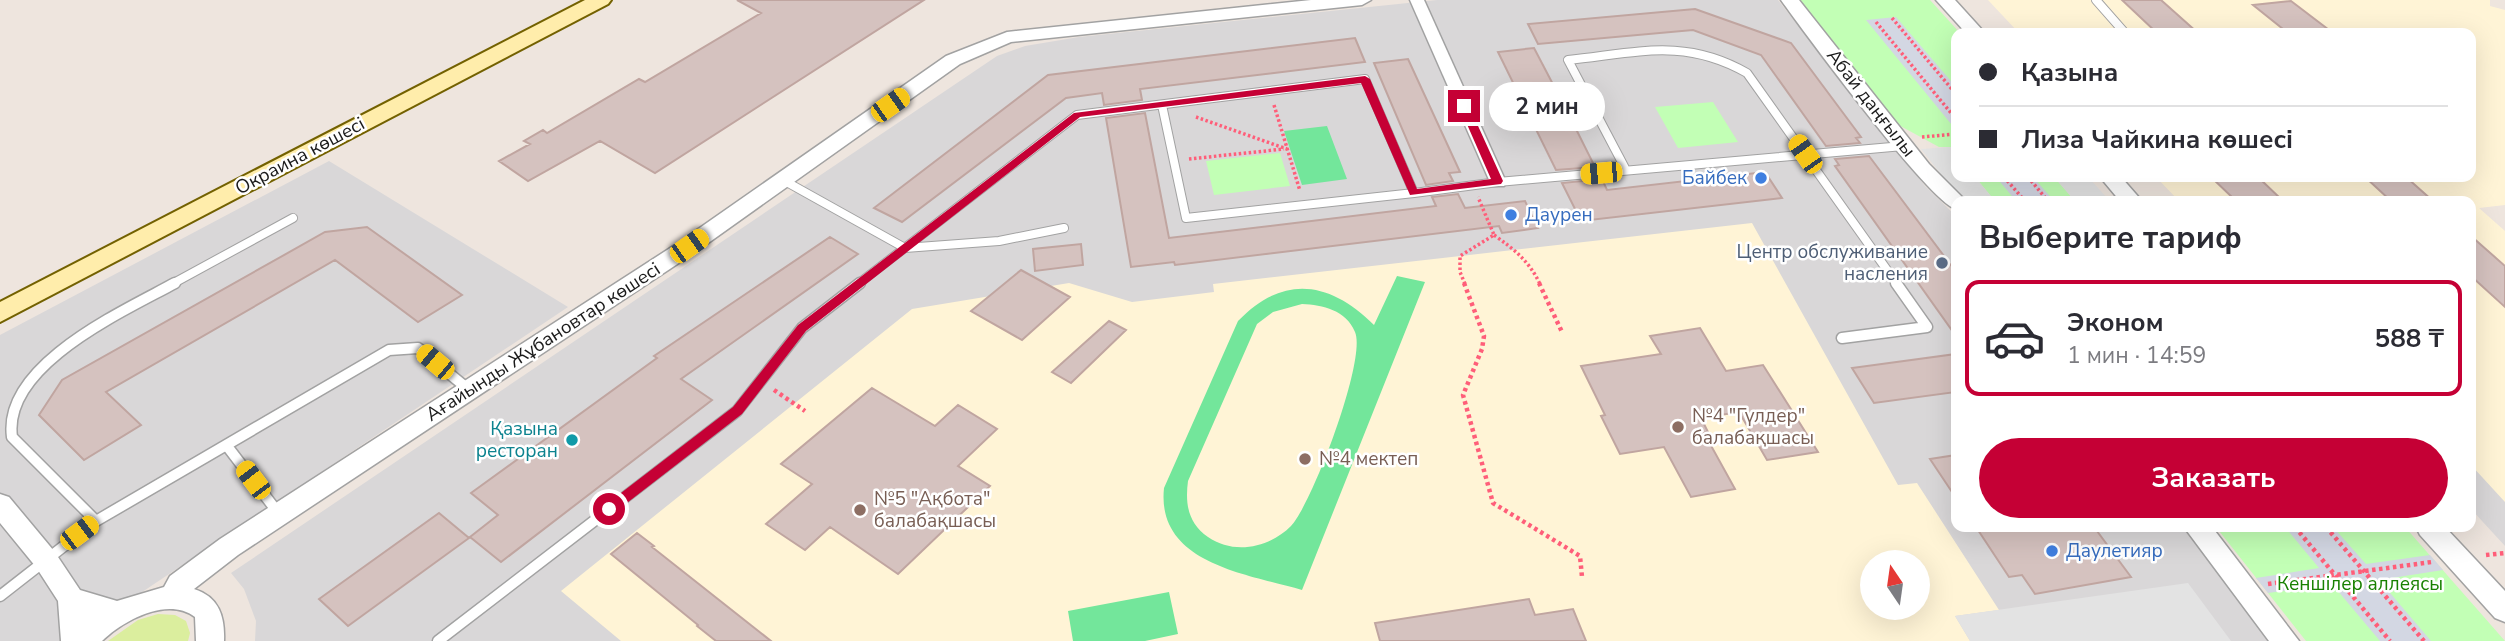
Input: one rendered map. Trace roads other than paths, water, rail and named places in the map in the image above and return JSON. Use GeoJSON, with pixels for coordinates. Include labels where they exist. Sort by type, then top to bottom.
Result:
{"type":"FeatureCollection","features":[{"type":"Feature","properties":{"kind":"main road","name":"Окраина көшесі"},"geometry":{"type":"LineString","coordinates":[[0,313],[601,0]]}},
{"type":"Feature","properties":{"kind":"street","name":"Ағайынды Жұбановтар көшесі"},"geometry":{"type":"LineString","coordinates":[[172,597],[180,584],[194,572],[689,246],[953,60],[1007,37],[1362,0]]}},
{"type":"Feature","properties":{"kind":"street"},"geometry":{"type":"LineString","coordinates":[[1416,0],[1498,181]]}},
{"type":"Feature","properties":{"kind":"street","name":"Абай даңғылы"},"geometry":{"type":"LineString","coordinates":[[1790,0],[1903,146],[1951,197]]}},
{"type":"Feature","properties":{"kind":"street"},"geometry":{"type":"LineString","coordinates":[[1945,0],[1971,28]]}},
{"type":"Feature","properties":{"kind":"street"},"geometry":{"type":"LineString","coordinates":[[2115,182],[2127,196]]}},
{"type":"Feature","properties":{"kind":"street"},"geometry":{"type":"LineString","coordinates":[[0,504],[45,559],[71,599],[75,641]]}},
{"type":"Feature","properties":{"kind":"street"},"geometry":{"type":"LineString","coordinates":[[2201,532],[2285,641]]}},
{"type":"Feature","properties":{"kind":"street"},"geometry":{"type":"LineString","coordinates":[[2434,532],[2505,610]]}},
{"type":"Feature","properties":{"kind":"street"},"geometry":{"type":"LineString","coordinates":[[84,641],[96,628],[119,613],[147,601],[172,597],[191,599],[204,606],[213,623],[210,641]]}},
{"type":"Feature","properties":{"kind":"street"},"geometry":{"type":"LineString","coordinates":[[71,599],[119,613]]}},
{"type":"Feature","properties":{"kind":"lane"},"geometry":{"type":"LineString","coordinates":[[2096,0],[2121,28]]}},
{"type":"Feature","properties":{"kind":"lane"},"geometry":{"type":"LineString","coordinates":[[1626,170],[1568,60],[1676,50],[1703,53],[1725,60],[1748,72],[1927,327],[1842,338]]}},
{"type":"Feature","properties":{"kind":"lane"},"geometry":{"type":"LineString","coordinates":[[438,641],[737,411],[802,328],[1077,115],[1365,79],[1413,193]]}},
{"type":"Feature","properties":{"kind":"lane"},"geometry":{"type":"LineString","coordinates":[[1162,105],[1186,218],[1498,181],[1903,146]]}},
{"type":"Feature","properties":{"kind":"lane"},"geometry":{"type":"LineString","coordinates":[[783,180],[905,248],[999,241],[1064,228]]}},
{"type":"Feature","properties":{"kind":"lane"},"geometry":{"type":"LineString","coordinates":[[96,521],[12,437],[8,430],[15,403],[45,363],[75,338],[293,218]]}},
{"type":"Feature","properties":{"kind":"lane"},"geometry":{"type":"LineString","coordinates":[[0,596],[96,521],[389,350],[418,348],[469,390]]}},
{"type":"Feature","properties":{"kind":"lane"},"geometry":{"type":"LineString","coordinates":[[227,446],[279,514]]}},
{"type":"Feature","properties":{"kind":"place","name":"Байбек"},"geometry":{"type":"Point","coordinates":[1761,178]}},
{"type":"Feature","properties":{"kind":"place","name":"Даурен"},"geometry":{"type":"Point","coordinates":[1511,215]}},
{"type":"Feature","properties":{"kind":"place","name":"Центр обслуживание насления"},"geometry":{"type":"Point","coordinates":[1942,263]}},
{"type":"Feature","properties":{"kind":"place","name":"№4 \"Гүлдер\" балабақшасы"},"geometry":{"type":"Point","coordinates":[1678,427]}},
{"type":"Feature","properties":{"kind":"place","name":"Қазына ресторан"},"geometry":{"type":"Point","coordinates":[572,440]}},
{"type":"Feature","properties":{"kind":"place","name":"№4 мектеп"},"geometry":{"type":"Point","coordinates":[1305,459]}},
{"type":"Feature","properties":{"kind":"place","name":"№5 \"Ақбота\" балабақшасы"},"geometry":{"type":"Point","coordinates":[860,510]}},
{"type":"Feature","properties":{"kind":"place","name":"Даулетияр"},"geometry":{"type":"Point","coordinates":[2052,551]}},
{"type":"Feature","properties":{"kind":"park label","name":"Кеншілер аллеясы"},"geometry":{"type":"Point","coordinates":[2360,584]}}]}
